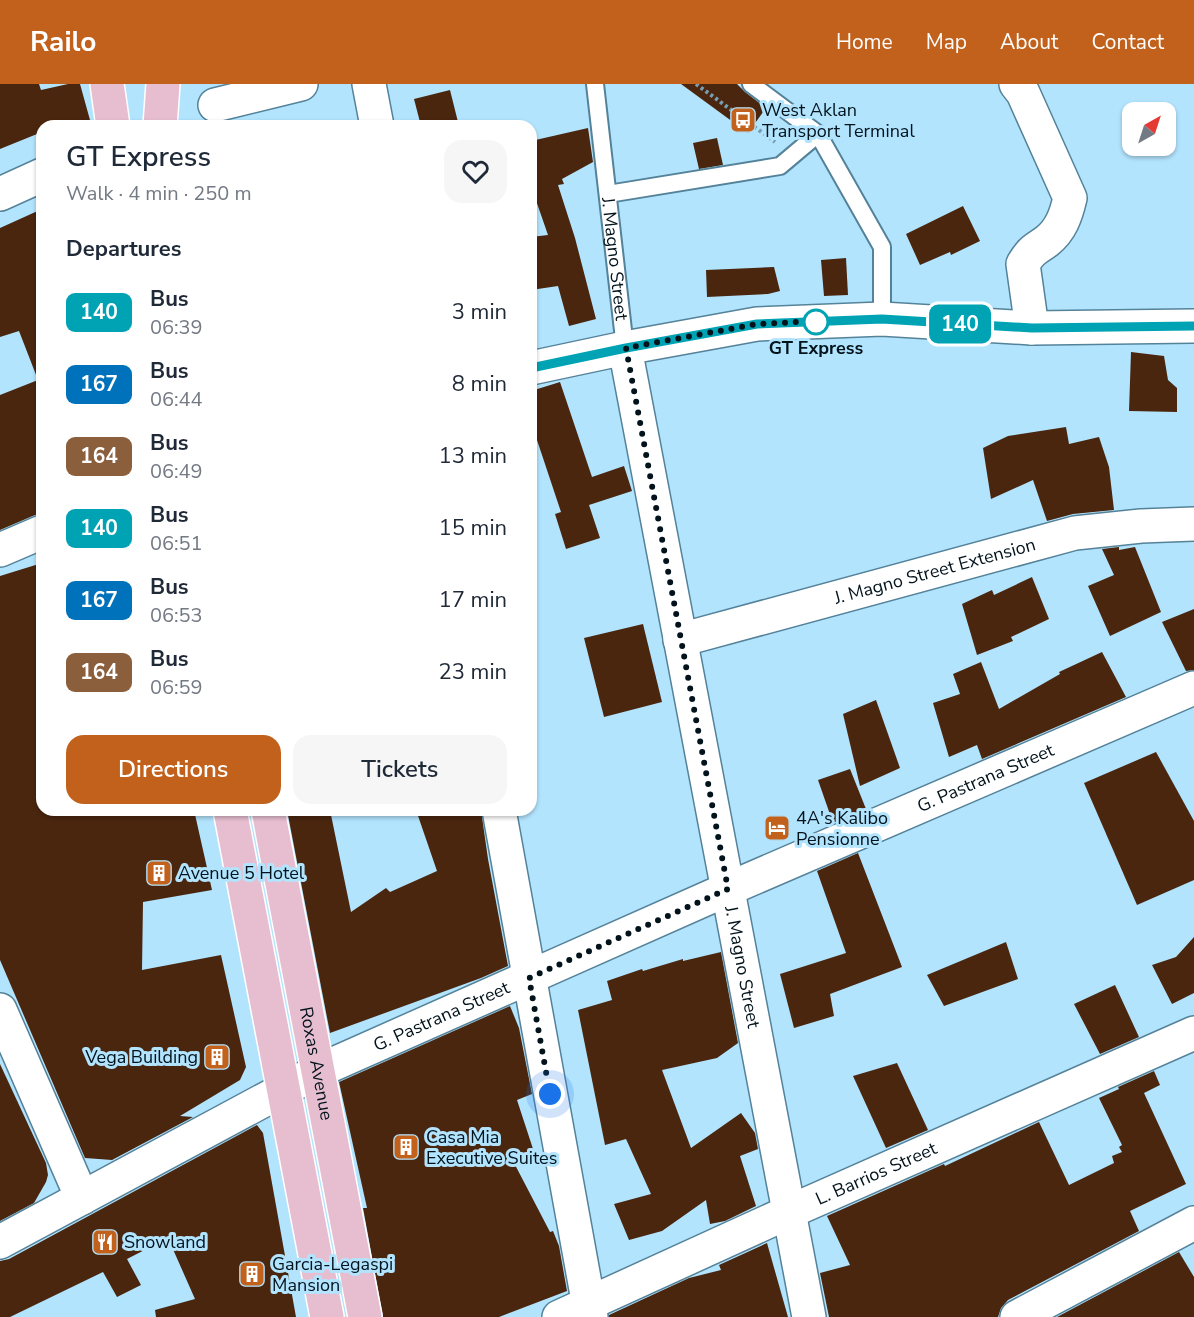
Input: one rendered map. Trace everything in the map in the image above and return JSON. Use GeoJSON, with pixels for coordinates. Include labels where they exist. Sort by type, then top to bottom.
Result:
{"type":"FeatureCollection","features":[{"type":"Feature","properties":{"kind":"main road"},"geometry":{"type":"LineString","coordinates":[[160,120],[163,85]]}},
{"type":"Feature","properties":{"kind":"main road","name":"Roxas Avenue"},"geometry":{"type":"LineString","coordinates":[[231,816],[327,1317]]}},
{"type":"Feature","properties":{"kind":"main road","name":"Roxas Avenue"},"geometry":{"type":"LineString","coordinates":[[269,816],[365,1317]]}},
{"type":"Feature","properties":{"kind":"street"},"geometry":{"type":"LineString","coordinates":[[215,105],[301,84]]}},
{"type":"Feature","properties":{"kind":"street"},"geometry":{"type":"LineString","coordinates":[[369,84],[376,120]]}},
{"type":"Feature","properties":{"kind":"street"},"geometry":{"type":"LineString","coordinates":[[1016,84],[1023,93],[1070,198],[1067,214],[1057,231],[1047,241],[1035,247],[1023,264],[1032,328]]}},
{"type":"Feature","properties":{"kind":"street"},"geometry":{"type":"LineString","coordinates":[[0,194],[36,178]]}},
{"type":"Feature","properties":{"kind":"street"},"geometry":{"type":"LineString","coordinates":[[537,367],[757,324],[882,319],[1032,328],[1194,326]]}},
{"type":"Feature","properties":{"kind":"street","name":"J. Magno Street"},"geometry":{"type":"LineString","coordinates":[[626,348],[809,1317]]}},
{"type":"Feature","properties":{"kind":"street","name":"J. Magno Street Extension"},"geometry":{"type":"LineString","coordinates":[[680,640],[1075,533],[1141,526],[1194,524]]}},
{"type":"Feature","properties":{"kind":"street"},"geometry":{"type":"LineString","coordinates":[[0,550],[36,535]]}},
{"type":"Feature","properties":{"kind":"street","name":"G. Pastrana Street"},"geometry":{"type":"LineString","coordinates":[[0,1242],[318,1071],[728,889],[1194,688]]}},
{"type":"Feature","properties":{"kind":"street"},"geometry":{"type":"LineString","coordinates":[[500,816],[590,1311]]}},
{"type":"Feature","properties":{"kind":"street"},"geometry":{"type":"LineString","coordinates":[[0,1010],[82,1198]]}},
{"type":"Feature","properties":{"kind":"street","name":"L. Barrios Street"},"geometry":{"type":"LineString","coordinates":[[559,1317],[590,1311],[789,1212],[1194,1033]]}},
{"type":"Feature","properties":{"kind":"street"},"geometry":{"type":"LineString","coordinates":[[1017,1317],[1194,1223]]}},
{"type":"Feature","properties":{"kind":"lane","name":"J. Magno Street"},"geometry":{"type":"LineString","coordinates":[[595,84],[626,348]]}},
{"type":"Feature","properties":{"kind":"lane"},"geometry":{"type":"LineString","coordinates":[[751,84],[818,134],[882,247],[882,319]]}},
{"type":"Feature","properties":{"kind":"lane"},"geometry":{"type":"LineString","coordinates":[[608,194],[780,166],[818,134]]}},
{"type":"Feature","properties":{"kind":"path"},"geometry":{"type":"LineString","coordinates":[[696,84],[793,155]]}},
{"type":"Feature","properties":{"kind":"building"},"geometry":{"type":"Polygon","coordinates":[[[0,84],[39,84],[41,90],[68,84],[80,84],[90,120],[36,120],[36,134],[0,149],[0,84]]]}},
{"type":"Feature","properties":{"kind":"building","name":"West Aklan Transport Terminal"},"geometry":{"type":"Polygon","coordinates":[[[681,84],[737,84],[766,108],[748,133],[681,84]]]}},
{"type":"Feature","properties":{"kind":"building"},"geometry":{"type":"Polygon","coordinates":[[[450,90],[458,120],[419,120],[414,99],[450,90]]]}},
{"type":"Feature","properties":{"kind":"building"},"geometry":{"type":"Polygon","coordinates":[[[588,128],[593,162],[562,179],[564,184],[558,185],[575,238],[596,319],[569,326],[558,286],[537,289],[537,236],[548,235],[537,203],[537,140],[588,128]]]}},
{"type":"Feature","properties":{"kind":"building"},"geometry":{"type":"Polygon","coordinates":[[[717,138],[723,165],[699,169],[693,143],[717,138]]]}},
{"type":"Feature","properties":{"kind":"building"},"geometry":{"type":"Polygon","coordinates":[[[963,206],[980,241],[951,255],[950,252],[920,265],[906,234],[963,206]]]}},
{"type":"Feature","properties":{"kind":"building"},"geometry":{"type":"Polygon","coordinates":[[[36,212],[36,375],[19,331],[0,337],[0,228],[36,212]]]}},
{"type":"Feature","properties":{"kind":"building"},"geometry":{"type":"Polygon","coordinates":[[[846,258],[848,295],[824,296],[821,260],[846,258]]]}},
{"type":"Feature","properties":{"kind":"building"},"geometry":{"type":"Polygon","coordinates":[[[774,267],[780,291],[768,294],[707,297],[706,270],[774,267]]]}},
{"type":"Feature","properties":{"kind":"building"},"geometry":{"type":"Polygon","coordinates":[[[1131,352],[1164,356],[1168,380],[1177,388],[1177,412],[1129,411],[1131,352]]]}},
{"type":"Feature","properties":{"kind":"building"},"geometry":{"type":"Polygon","coordinates":[[[36,381],[36,515],[0,530],[0,395],[36,381]]]}},
{"type":"Feature","properties":{"kind":"building"},"geometry":{"type":"Polygon","coordinates":[[[560,382],[592,477],[624,466],[632,491],[589,505],[600,538],[566,549],[555,514],[561,512],[537,440],[537,389],[560,382]]]}},
{"type":"Feature","properties":{"kind":"building"},"geometry":{"type":"Polygon","coordinates":[[[1066,427],[1069,444],[1099,437],[1109,467],[1114,510],[1073,514],[1047,521],[1033,480],[991,499],[983,448],[1008,436],[1066,427]]]}},
{"type":"Feature","properties":{"kind":"building"},"geometry":{"type":"Polygon","coordinates":[[[1119,547],[1119,550],[1135,547],[1161,612],[1110,636],[1088,586],[1114,575],[1102,549],[1119,547]]]}},
{"type":"Feature","properties":{"kind":"building"},"geometry":{"type":"Polygon","coordinates":[[[36,565],[36,816],[195,816],[212,890],[143,902],[142,970],[221,955],[246,1067],[240,1080],[180,1116],[193,1117],[112,1160],[85,1158],[0,960],[0,576],[36,565]]]}},
{"type":"Feature","properties":{"kind":"building"},"geometry":{"type":"Polygon","coordinates":[[[1032,577],[1049,619],[1011,637],[1013,641],[977,655],[962,604],[992,590],[994,595],[1032,577]]]}},
{"type":"Feature","properties":{"kind":"building"},"geometry":{"type":"Polygon","coordinates":[[[1194,609],[1194,670],[1186,671],[1162,622],[1194,609]]]}},
{"type":"Feature","properties":{"kind":"building"},"geometry":{"type":"Polygon","coordinates":[[[643,624],[662,702],[604,717],[584,638],[643,624]]]}},
{"type":"Feature","properties":{"kind":"building"},"geometry":{"type":"Polygon","coordinates":[[[1102,652],[1126,697],[982,759],[977,745],[949,757],[933,703],[960,694],[953,674],[981,662],[999,709],[1060,674],[1059,672],[1102,652]]]}},
{"type":"Feature","properties":{"kind":"building"},"geometry":{"type":"Polygon","coordinates":[[[876,700],[900,768],[860,786],[843,714],[876,700]]]}},
{"type":"Feature","properties":{"kind":"building"},"geometry":{"type":"Polygon","coordinates":[[[1156,752],[1194,821],[1194,880],[1137,905],[1084,783],[1156,752]]]}},
{"type":"Feature","properties":{"kind":"building"},"geometry":{"type":"Polygon","coordinates":[[[850,769],[866,809],[833,823],[818,780],[850,769]]]}},
{"type":"Feature","properties":{"kind":"building"},"geometry":{"type":"Polygon","coordinates":[[[288,816],[331,816],[351,912],[386,888],[390,892],[437,871],[418,816],[482,816],[508,966],[330,1033],[288,816]]]}},
{"type":"Feature","properties":{"kind":"building"},"geometry":{"type":"Polygon","coordinates":[[[858,853],[902,967],[830,994],[834,1016],[794,1028],[780,974],[846,953],[817,871],[858,853]]]}},
{"type":"Feature","properties":{"kind":"building"},"geometry":{"type":"Polygon","coordinates":[[[1194,937],[1194,993],[1172,1004],[1152,965],[1176,957],[1194,937]]]}},
{"type":"Feature","properties":{"kind":"building"},"geometry":{"type":"Polygon","coordinates":[[[1006,942],[1018,979],[944,1006],[927,975],[1006,942]]]}},
{"type":"Feature","properties":{"kind":"building"},"geometry":{"type":"Polygon","coordinates":[[[721,952],[738,1043],[717,1058],[662,1070],[691,1148],[741,1113],[755,1133],[758,1149],[740,1156],[756,1206],[725,1221],[710,1224],[706,1200],[662,1231],[629,1240],[614,1204],[651,1194],[626,1139],[605,1145],[578,1010],[612,1000],[607,981],[642,969],[643,971],[683,959],[683,961],[721,952]]]}},
{"type":"Feature","properties":{"kind":"building"},"geometry":{"type":"Polygon","coordinates":[[[1115,985],[1139,1037],[1100,1054],[1074,1004],[1115,985]]]}},
{"type":"Feature","properties":{"kind":"building"},"geometry":{"type":"Polygon","coordinates":[[[510,1006],[519,1028],[532,1094],[517,1100],[534,1152],[512,1159],[550,1232],[553,1231],[559,1246],[567,1291],[499,1317],[383,1317],[363,1208],[367,1208],[339,1082],[510,1006]]]}},
{"type":"Feature","properties":{"kind":"building"},"geometry":{"type":"Polygon","coordinates":[[[897,1063],[928,1130],[886,1148],[853,1076],[897,1063]]]}},
{"type":"Feature","properties":{"kind":"building"},"geometry":{"type":"Polygon","coordinates":[[[0,1064],[46,1163],[48,1175],[34,1203],[0,1221],[0,1064]]]}},
{"type":"Feature","properties":{"kind":"building"},"geometry":{"type":"Polygon","coordinates":[[[1154,1071],[1160,1085],[1144,1093],[1186,1184],[1130,1211],[1139,1231],[1008,1300],[1001,1308],[998,1317],[829,1317],[820,1273],[850,1265],[827,1216],[944,1164],[945,1166],[1039,1122],[1069,1185],[1114,1163],[1112,1156],[1122,1152],[1119,1147],[1122,1145],[1099,1098],[1154,1071]]]}},
{"type":"Feature","properties":{"kind":"building"},"geometry":{"type":"Polygon","coordinates":[[[257,1125],[263,1133],[296,1317],[156,1317],[155,1310],[195,1299],[168,1238],[127,1259],[141,1285],[117,1297],[103,1272],[10,1317],[0,1317],[0,1261],[9,1259],[257,1125]]]}},
{"type":"Feature","properties":{"kind":"building"},"geometry":{"type":"Polygon","coordinates":[[[767,1243],[788,1317],[609,1317],[689,1278],[721,1270],[719,1265],[767,1243]]]}},
{"type":"Feature","properties":{"kind":"building"},"geometry":{"type":"Polygon","coordinates":[[[1179,1252],[1194,1277],[1194,1317],[1057,1317],[1179,1252]]]}},
{"type":"Feature","properties":{"kind":"bus line","name":"140"},"geometry":{"type":"LineString","coordinates":[[537,367],[757,324],[882,319],[1032,328],[1194,326]]}},
{"type":"Feature","properties":{"kind":"place","name":"West Aklan Transport Terminal"},"geometry":{"type":"Point","coordinates":[743,120]}},
{"type":"Feature","properties":{"kind":"place","name":"GT Express"},"geometry":{"type":"Point","coordinates":[816,322]}},
{"type":"Feature","properties":{"kind":"place","name":"4A's Kalibo Pensionne"},"geometry":{"type":"Point","coordinates":[777,828]}},
{"type":"Feature","properties":{"kind":"place","name":"Avenue 5 Hotel"},"geometry":{"type":"Point","coordinates":[159,873]}},
{"type":"Feature","properties":{"kind":"place","name":"Vega Building"},"geometry":{"type":"Point","coordinates":[217,1057]}},
{"type":"Feature","properties":{"kind":"place","name":"Casa Mia Executive Suites"},"geometry":{"type":"Point","coordinates":[406,1147]}},
{"type":"Feature","properties":{"kind":"place","name":"Snowland"},"geometry":{"type":"Point","coordinates":[105,1242]}},
{"type":"Feature","properties":{"kind":"place","name":"Garcia-Legaspi Mansion"},"geometry":{"type":"Point","coordinates":[252,1274]}},
{"type":"Feature","properties":{"kind":"route"},"geometry":{"type":"LineString","coordinates":[[550,1094],[529,978],[728,889],[626,348],[757,324],[819,321],[816,322]]}}]}
